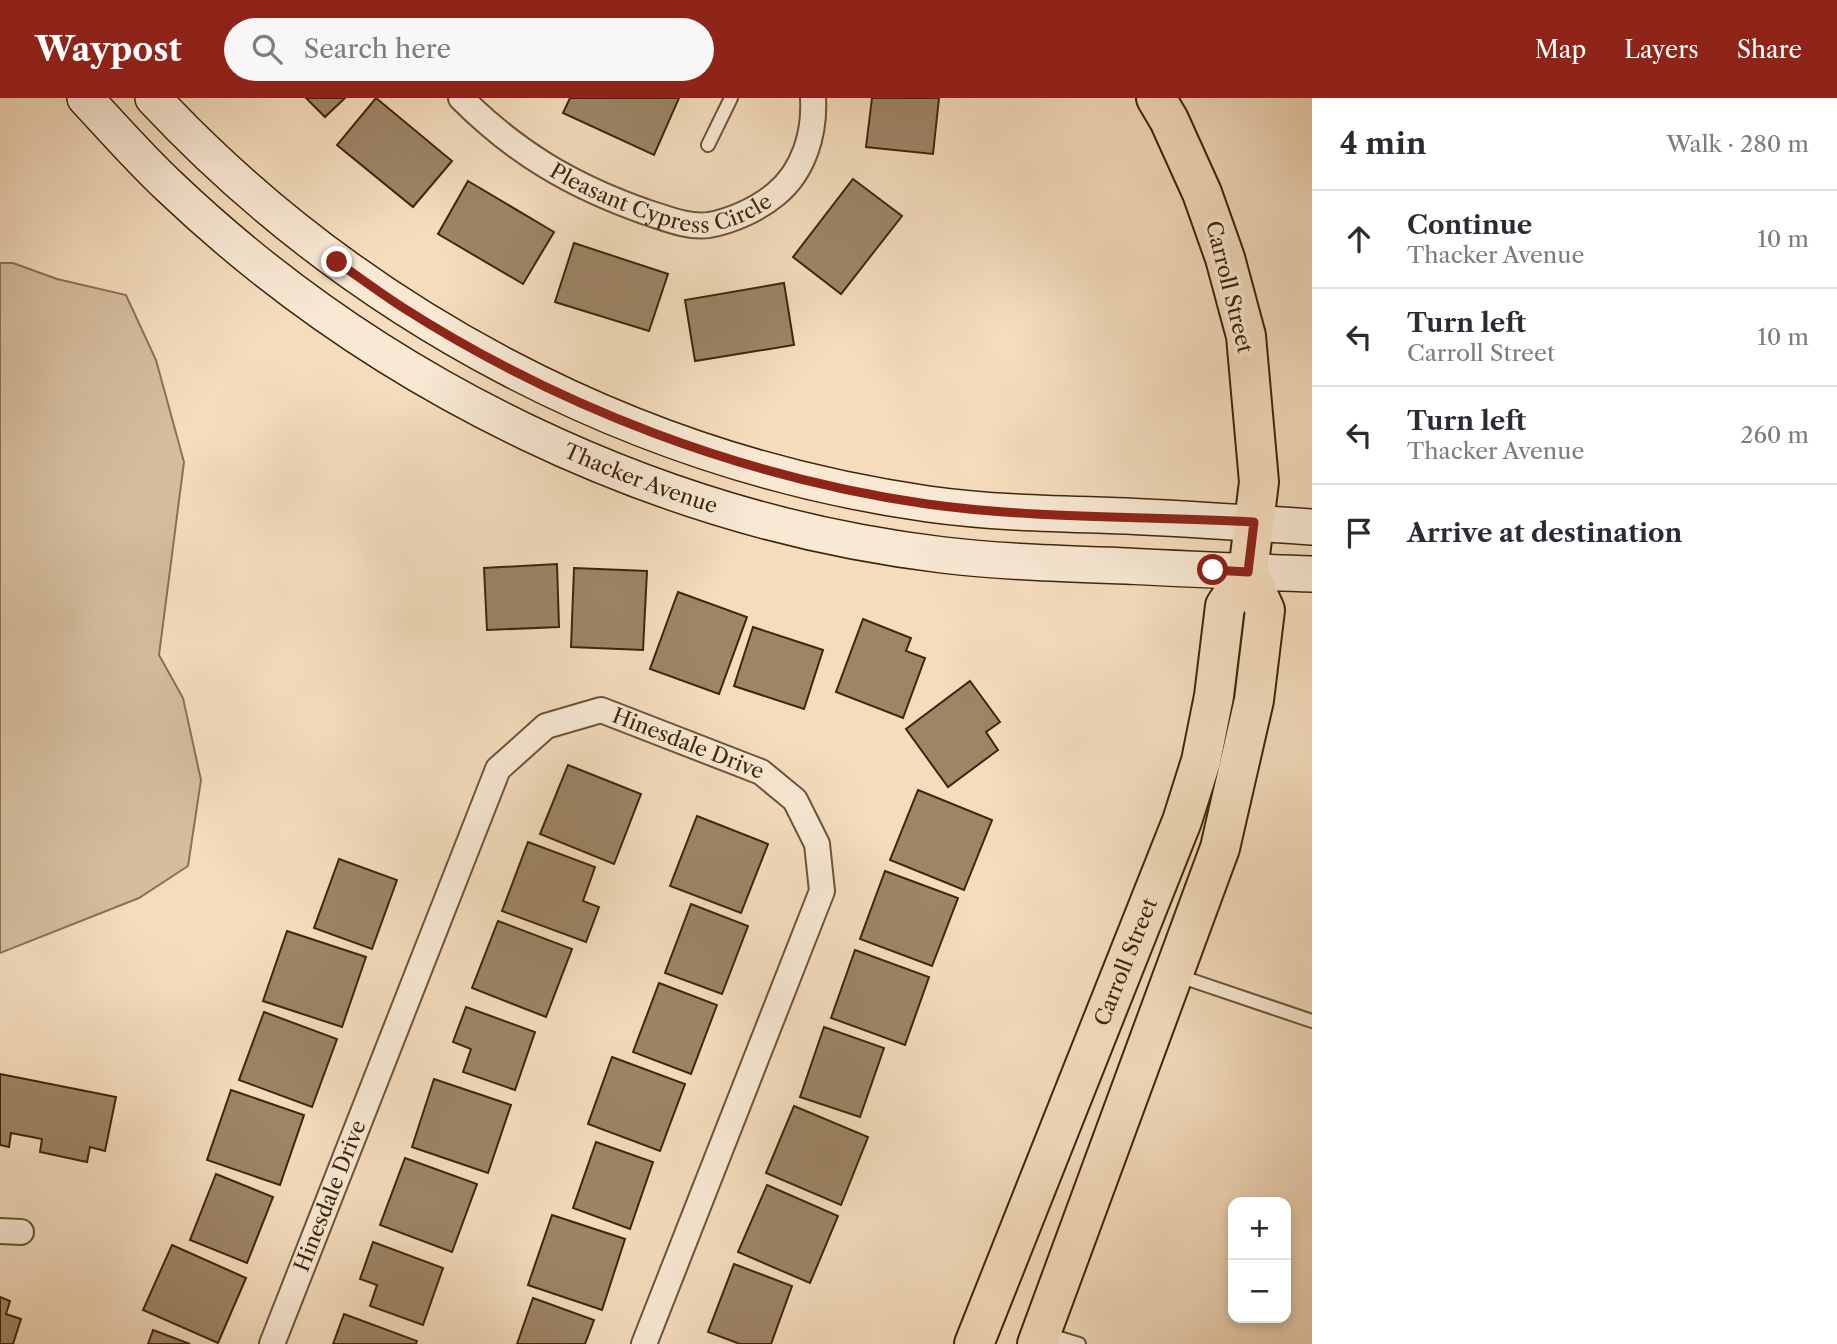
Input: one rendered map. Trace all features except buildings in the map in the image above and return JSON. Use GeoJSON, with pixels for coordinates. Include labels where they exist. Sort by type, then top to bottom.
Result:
{"type":"FeatureCollection","features":[{"type":"Feature","properties":{"kind":"main road","name":"Carroll Street"},"geometry":{"type":"LineString","coordinates":[[974,1344],[1182,821],[1201,761],[1214,696],[1226,606],[1248,572],[1259,482],[1246,336],[1225,258],[1202,192],[1156,98]]}},
{"type":"Feature","properties":{"kind":"main road"},"geometry":{"type":"LineString","coordinates":[[1040,1338],[1220,848],[1254,700],[1265,610],[1248,572]]}},
{"type":"Feature","properties":{"kind":"main road"},"geometry":{"type":"LineString","coordinates":[[1040,1338],[1023,1281],[1139,977],[1137,939]]}},
{"type":"Feature","properties":{"kind":"street","name":"Thacker Avenue"},"geometry":{"type":"LineString","coordinates":[[85,98],[169,187],[259,264],[316,308],[390,358],[477,407],[589,460],[687,496],[774,522],[941,555],[1026,562],[1312,574]]}},
{"type":"Feature","properties":{"kind":"street"},"geometry":{"type":"LineString","coordinates":[[153,98],[194,142],[247,191],[401,307],[524,377],[619,420],[703,450],[794,477],[928,504],[1033,513],[1312,527]]}},
{"type":"Feature","properties":{"kind":"street","name":"Pleasant Cypress Circle"},"geometry":{"type":"LineString","coordinates":[[461,98],[517,149],[562,176],[610,199],[675,222],[707,225],[739,216],[765,204],[788,184],[806,152],[814,117],[813,98]]}},
{"type":"Feature","properties":{"kind":"street","name":"Hinesdale Drive"},"geometry":{"type":"LineString","coordinates":[[272,1344],[498,769],[546,726],[601,710],[761,772],[795,800],[817,844],[822,891],[644,1344]]}},
{"type":"Feature","properties":{"kind":"lane"},"geometry":{"type":"LineString","coordinates":[[708,145],[731,98]]}},
{"type":"Feature","properties":{"kind":"lane"},"geometry":{"type":"LineString","coordinates":[[1175,974],[1312,1021]]}},
{"type":"Feature","properties":{"kind":"lane"},"geometry":{"type":"LineString","coordinates":[[1040,1338],[1079,1344]]}},
{"type":"Feature","properties":{"kind":"shaded area"},"geometry":{"type":"Polygon","coordinates":[[[0,263],[13,263],[57,279],[126,295],[156,360],[184,462],[159,655],[183,698],[201,780],[188,866],[139,898],[0,953],[0,263]]]}},
{"type":"Feature","properties":{"kind":"route"},"geometry":{"type":"LineString","coordinates":[[337,262],[401,307],[524,377],[619,420],[703,450],[794,477],[928,504],[977,509],[1254,522],[1248,572],[1213,570]]}}]}
